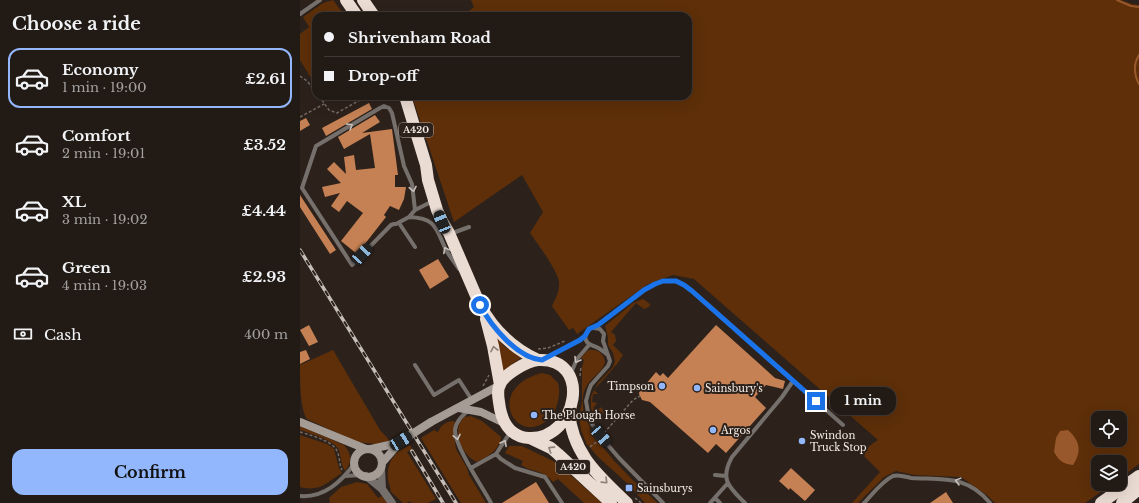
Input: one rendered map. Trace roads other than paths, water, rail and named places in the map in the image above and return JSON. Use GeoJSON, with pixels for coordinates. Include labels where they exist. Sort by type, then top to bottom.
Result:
{"type":"FeatureCollection","features":[{"type":"Feature","properties":{"kind":"highway"},"geometry":{"type":"LineString","coordinates":[[346,0],[354,12]]}},
{"type":"Feature","properties":{"kind":"highway"},"geometry":{"type":"LineString","coordinates":[[363,0],[371,12]]}},
{"type":"Feature","properties":{"kind":"highway","name":"A420"},"geometry":{"type":"LineString","coordinates":[[406,100],[426,165],[434,177],[442,222],[449,233],[484,314],[494,346],[500,385],[498,395],[502,419],[507,427],[522,437],[530,438],[543,436],[566,419],[575,380],[560,365],[516,348],[505,339],[484,314]]}},
{"type":"Feature","properties":{"kind":"highway"},"geometry":{"type":"LineString","coordinates":[[500,385],[509,374],[538,356]]}},
{"type":"Feature","properties":{"kind":"highway","name":"A420"},"geometry":{"type":"LineString","coordinates":[[569,411],[574,436],[585,459],[601,478],[631,500]]}},
{"type":"Feature","properties":{"kind":"highway","name":"A420"},"geometry":{"type":"LineString","coordinates":[[530,438],[557,453],[611,503]]}},
{"type":"Feature","properties":{"kind":"highway"},"geometry":{"type":"LineString","coordinates":[[1101,503],[1139,476]]}},
{"type":"Feature","properties":{"kind":"highway"},"geometry":{"type":"LineString","coordinates":[[1122,503],[1139,489]]}},
{"type":"Feature","properties":{"kind":"street"},"geometry":{"type":"LineString","coordinates":[[355,462],[358,453],[400,442],[449,411],[459,408],[500,385]]}},
{"type":"Feature","properties":{"kind":"street"},"geometry":{"type":"LineString","coordinates":[[459,408],[486,413],[507,427]]}},
{"type":"Feature","properties":{"kind":"street"},"geometry":{"type":"LineString","coordinates":[[300,422],[379,453],[382,489]]}},
{"type":"Feature","properties":{"kind":"street"},"geometry":{"type":"LineString","coordinates":[[341,439],[350,449],[357,470],[382,489],[392,503]]}},
{"type":"Feature","properties":{"kind":"street"},"geometry":{"type":"LineString","coordinates":[[364,476],[374,476],[400,442]]}},
{"type":"Feature","properties":{"kind":"lane"},"geometry":{"type":"LineString","coordinates":[[300,14],[320,0]]}},
{"type":"Feature","properties":{"kind":"lane"},"geometry":{"type":"LineString","coordinates":[[415,210],[412,184],[404,166],[392,113],[389,108],[384,106],[380,108],[316,146],[302,188],[352,265],[384,231],[394,224],[397,224],[409,217],[415,210],[438,202]]}},
{"type":"Feature","properties":{"kind":"lane"},"geometry":{"type":"LineString","coordinates":[[409,217],[425,220],[435,226],[449,255],[469,282]]}},
{"type":"Feature","properties":{"kind":"lane"},"geometry":{"type":"LineString","coordinates":[[397,224],[415,247]]}},
{"type":"Feature","properties":{"kind":"lane"},"geometry":{"type":"LineString","coordinates":[[449,233],[468,227]]}},
{"type":"Feature","properties":{"kind":"lane"},"geometry":{"type":"LineString","coordinates":[[538,356],[568,346],[585,336],[589,329],[594,328],[647,287],[663,281],[676,281],[692,291],[843,425]]}},
{"type":"Feature","properties":{"kind":"lane"},"geometry":{"type":"LineString","coordinates":[[594,328],[600,329],[602,332],[609,364],[606,370],[591,385],[588,393],[586,401],[589,418],[596,431],[642,483],[663,503]]}},
{"type":"Feature","properties":{"kind":"lane"},"geometry":{"type":"LineString","coordinates":[[585,336],[589,345],[608,354]]}},
{"type":"Feature","properties":{"kind":"lane"},"geometry":{"type":"LineString","coordinates":[[596,347],[603,341]]}},
{"type":"Feature","properties":{"kind":"lane"},"geometry":{"type":"LineString","coordinates":[[575,380],[577,359],[589,345]]}},
{"type":"Feature","properties":{"kind":"lane"},"geometry":{"type":"LineString","coordinates":[[415,365],[434,395],[459,380],[472,400]]}},
{"type":"Feature","properties":{"kind":"lane"},"geometry":{"type":"LineString","coordinates":[[746,503],[727,484],[726,476],[728,466],[732,458],[782,397],[793,381]]}},
{"type":"Feature","properties":{"kind":"lane"},"geometry":{"type":"LineString","coordinates":[[470,409],[457,422],[455,432],[457,442],[491,503]]}},
{"type":"Feature","properties":{"kind":"lane"},"geometry":{"type":"LineString","coordinates":[[471,468],[496,454],[507,427]]}},
{"type":"Feature","properties":{"kind":"lane"},"geometry":{"type":"LineString","coordinates":[[496,454],[515,468],[544,477],[562,503]]}},
{"type":"Feature","properties":{"kind":"lane"},"geometry":{"type":"LineString","coordinates":[[300,496],[317,495],[325,491],[345,476],[355,462]]}},
{"type":"Feature","properties":{"kind":"lane"},"geometry":{"type":"LineString","coordinates":[[716,475],[726,476]]}},
{"type":"Feature","properties":{"kind":"lane"},"geometry":{"type":"LineString","coordinates":[[864,503],[886,481],[896,475],[910,478],[950,479],[964,483],[986,498],[990,503]]}},
{"type":"Feature","properties":{"kind":"lane"},"geometry":{"type":"LineString","coordinates":[[345,476],[364,476]]}},
{"type":"Feature","properties":{"kind":"lane"},"geometry":{"type":"LineString","coordinates":[[710,503],[727,484]]}},
{"type":"Feature","properties":{"kind":"lane"},"geometry":{"type":"LineString","coordinates":[[715,498],[720,503]]}},
{"type":"Feature","properties":{"kind":"waterway"},"geometry":{"type":"LineString","coordinates":[[1117,0],[1131,6],[1139,7]]}},
{"type":"Feature","properties":{"kind":"waterway"},"geometry":{"type":"LineString","coordinates":[[1139,55],[1135,70],[1139,84]]}},
{"type":"Feature","properties":{"kind":"railway"},"geometry":{"type":"LineString","coordinates":[[300,250],[456,503]]}},
{"type":"Feature","properties":{"kind":"railway"},"geometry":{"type":"LineString","coordinates":[[412,451],[443,503]]}},
{"type":"Feature","properties":{"kind":"place","name":"Timpson"},"geometry":{"type":"Point","coordinates":[662,386]}},
{"type":"Feature","properties":{"kind":"place","name":"Sainsbury's"},"geometry":{"type":"Point","coordinates":[697,388]}},
{"type":"Feature","properties":{"kind":"place","name":"The Plough Horse"},"geometry":{"type":"Point","coordinates":[534,415]}},
{"type":"Feature","properties":{"kind":"place","name":"Argos"},"geometry":{"type":"Point","coordinates":[713,430]}},
{"type":"Feature","properties":{"kind":"place","name":"Swindon Truck Stop"},"geometry":{"type":"Point","coordinates":[802,441]}},
{"type":"Feature","properties":{"kind":"place","name":"Sainsburys"},"geometry":{"type":"Point","coordinates":[629,488]}}]}
